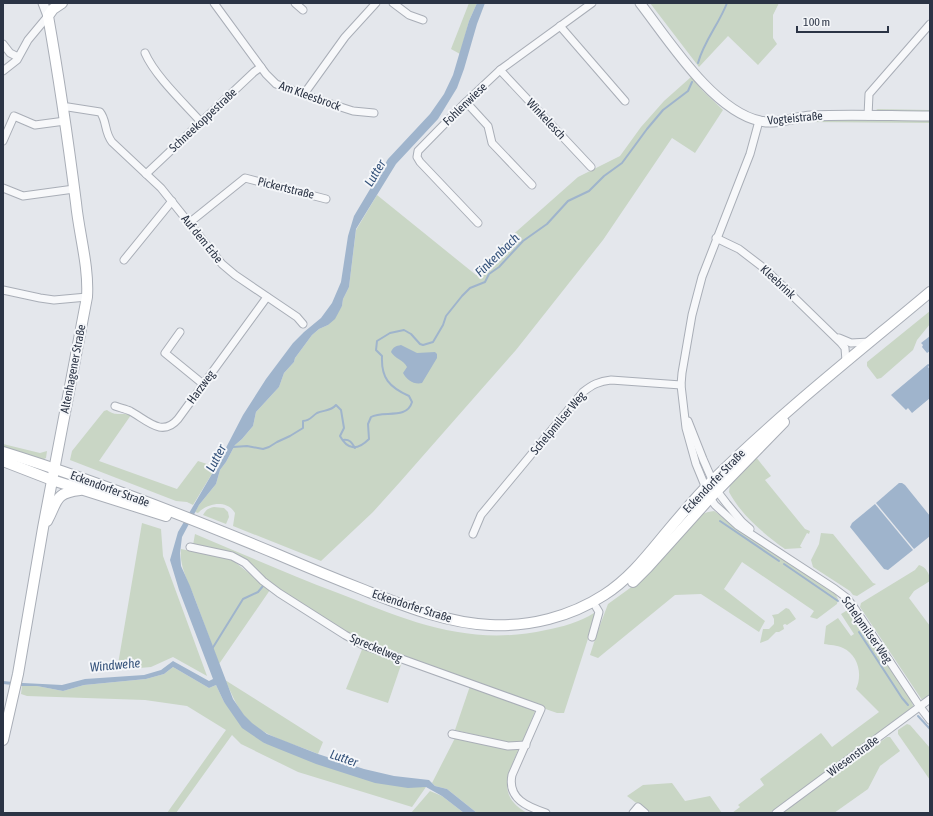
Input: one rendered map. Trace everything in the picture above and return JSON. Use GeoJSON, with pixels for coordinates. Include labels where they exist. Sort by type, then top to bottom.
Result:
{"type":"FeatureCollection","features":[{"type":"Feature","properties":{"kind":"main road"},"geometry":{"type":"LineString","coordinates":[[48,16],[53,9],[62,3]]}},
{"type":"Feature","properties":{"kind":"main road","name":"Altenhagener Straße"},"geometry":{"type":"LineString","coordinates":[[3,740],[18,674],[43,528],[87,297],[87,278],[65,121],[48,16]]}},
{"type":"Feature","properties":{"kind":"main road","name":"Eckendorfer Straße"},"geometry":{"type":"LineString","coordinates":[[3,452],[54,469],[397,603],[438,617],[464,623],[491,626],[524,624],[542,621],[576,610],[616,587],[643,562],[693,500],[778,418],[930,292]]}},
{"type":"Feature","properties":{"kind":"main road","name":"Eckendorfer Straße"},"geometry":{"type":"LineString","coordinates":[[201,526],[394,609],[437,624],[491,632],[533,629],[562,622],[596,607],[638,577],[714,494],[783,423],[930,300]]}},
{"type":"Feature","properties":{"kind":"main road","name":"Eckendorfer Straße"},"geometry":{"type":"LineString","coordinates":[[3,461],[52,480],[170,514]]}},
{"type":"Feature","properties":{"kind":"main road"},"geometry":{"type":"LineString","coordinates":[[43,528],[59,496],[70,491],[84,490]]}},
{"type":"Feature","properties":{"kind":"street"},"geometry":{"type":"LineString","coordinates":[[43,3],[48,16]]}},
{"type":"Feature","properties":{"kind":"street"},"geometry":{"type":"LineString","coordinates":[[3,71],[13,64],[18,58],[28,40],[39,29],[48,16],[49,3]]}},
{"type":"Feature","properties":{"kind":"street","name":"Am Kleesbrock"},"geometry":{"type":"LineString","coordinates":[[214,3],[270,79],[276,84],[354,111],[374,112]]}},
{"type":"Feature","properties":{"kind":"street"},"geometry":{"type":"LineString","coordinates":[[295,3],[303,10]]}},
{"type":"Feature","properties":{"kind":"street"},"geometry":{"type":"LineString","coordinates":[[304,94],[345,37],[376,3]]}},
{"type":"Feature","properties":{"kind":"street"},"geometry":{"type":"LineString","coordinates":[[392,3],[409,16],[423,20]]}},
{"type":"Feature","properties":{"kind":"street","name":"Fohlenwiese"},"geometry":{"type":"LineString","coordinates":[[478,223],[420,162],[417,157],[418,151],[500,70],[592,3]]}},
{"type":"Feature","properties":{"kind":"street","name":"Vogteistraße"},"geometry":{"type":"LineString","coordinates":[[640,3],[685,62],[707,87],[738,112],[759,121],[769,122],[812,116],[930,116]]}},
{"type":"Feature","properties":{"kind":"street"},"geometry":{"type":"LineString","coordinates":[[868,116],[869,94],[930,24]]}},
{"type":"Feature","properties":{"kind":"street"},"geometry":{"type":"LineString","coordinates":[[560,26],[625,101]]}},
{"type":"Feature","properties":{"kind":"street"},"geometry":{"type":"LineString","coordinates":[[3,44],[10,53],[18,58]]}},
{"type":"Feature","properties":{"kind":"street"},"geometry":{"type":"LineString","coordinates":[[145,53],[156,71],[201,122]]}},
{"type":"Feature","properties":{"kind":"street","name":"Schneekoppestraße"},"geometry":{"type":"LineString","coordinates":[[146,174],[261,67]]}},
{"type":"Feature","properties":{"kind":"street","name":"Winkelesch"},"geometry":{"type":"LineString","coordinates":[[500,70],[591,167]]}},
{"type":"Feature","properties":{"kind":"street"},"geometry":{"type":"LineString","coordinates":[[466,102],[488,126],[492,143],[532,185]]}},
{"type":"Feature","properties":{"kind":"street","name":"Auf dem Erbe"},"geometry":{"type":"LineString","coordinates":[[63,108],[68,107],[100,112],[104,117],[107,134],[112,142],[172,201],[222,264],[235,275],[297,317],[303,324]]}},
{"type":"Feature","properties":{"kind":"street"},"geometry":{"type":"LineString","coordinates":[[3,141],[14,116],[35,125],[65,121]]}},
{"type":"Feature","properties":{"kind":"street","name":"Schelpmilser Weg"},"geometry":{"type":"LineString","coordinates":[[759,121],[750,154],[702,277],[692,315],[681,385],[689,426],[714,494],[715,505],[737,525],[768,544],[847,598],[930,720]]}},
{"type":"Feature","properties":{"kind":"street","name":"Pickertstraße"},"geometry":{"type":"LineString","coordinates":[[189,223],[245,178],[326,199]]}},
{"type":"Feature","properties":{"kind":"street"},"geometry":{"type":"LineString","coordinates":[[3,188],[23,196],[74,189]]}},
{"type":"Feature","properties":{"kind":"street"},"geometry":{"type":"LineString","coordinates":[[124,260],[172,201]]}},
{"type":"Feature","properties":{"kind":"street","name":"Kleebrink"},"geometry":{"type":"LineString","coordinates":[[716,238],[739,249],[765,268],[833,334],[845,348],[846,361]]}},
{"type":"Feature","properties":{"kind":"street"},"geometry":{"type":"LineString","coordinates":[[3,290],[54,300],[87,297]]}},
{"type":"Feature","properties":{"kind":"street","name":"Harzweg"},"geometry":{"type":"LineString","coordinates":[[115,406],[128,410],[156,427],[167,426],[176,422],[267,297]]}},
{"type":"Feature","properties":{"kind":"street"},"geometry":{"type":"LineString","coordinates":[[180,332],[164,353],[203,384]]}},
{"type":"Feature","properties":{"kind":"street","name":"Kleebrink"},"geometry":{"type":"LineString","coordinates":[[833,334],[846,342],[869,342]]}},
{"type":"Feature","properties":{"kind":"street","name":"Schelpmilser Weg"},"geometry":{"type":"LineString","coordinates":[[473,534],[481,515],[583,392],[603,380],[681,385]]}},
{"type":"Feature","properties":{"kind":"street","name":"Spreckelweg"},"geometry":{"type":"LineString","coordinates":[[190,547],[232,556],[245,563],[262,580],[279,593],[363,645],[541,709],[526,744]]}},
{"type":"Feature","properties":{"kind":"street"},"geometry":{"type":"LineString","coordinates":[[592,637],[599,612],[596,607]]}},
{"type":"Feature","properties":{"kind":"street","name":"Wiesenstraße"},"geometry":{"type":"LineString","coordinates":[[776,813],[930,699]]}},
{"type":"Feature","properties":{"kind":"street"},"geometry":{"type":"LineString","coordinates":[[452,734],[508,746],[526,744]]}},
{"type":"Feature","properties":{"kind":"street"},"geometry":{"type":"LineString","coordinates":[[526,744],[512,775],[511,786],[516,796],[525,805],[546,813]]}},
{"type":"Feature","properties":{"kind":"street"},"geometry":{"type":"LineString","coordinates":[[633,813],[638,807],[645,813]]}},
{"type":"Feature","properties":{"kind":"green space"},"geometry":{"type":"Polygon","coordinates":[[[469,3],[477,3],[469,21],[460,54],[451,49],[469,3]]]}},
{"type":"Feature","properties":{"kind":"green space"},"geometry":{"type":"Polygon","coordinates":[[[650,3],[779,3],[773,15],[773,38],[777,44],[758,65],[728,36],[699,67],[650,3]]]}},
{"type":"Feature","properties":{"kind":"green space"},"geometry":{"type":"Polygon","coordinates":[[[691,77],[723,110],[695,153],[672,138],[603,240],[516,350],[373,512],[321,561],[233,526],[235,513],[227,506],[222,504],[212,505],[206,507],[198,513],[195,512],[216,484],[220,470],[235,445],[253,426],[256,412],[279,387],[284,373],[294,362],[295,358],[312,335],[319,329],[328,325],[342,306],[343,299],[349,287],[356,230],[377,195],[476,275],[500,246],[578,177],[620,156],[641,127],[664,101],[691,77]]]}},
{"type":"Feature","properties":{"kind":"green space"},"geometry":{"type":"Polygon","coordinates":[[[876,109],[930,110],[930,111],[881,112],[876,109]]]}},
{"type":"Feature","properties":{"kind":"green space"},"geometry":{"type":"Polygon","coordinates":[[[806,119],[930,120],[930,123],[807,122],[806,119]]]}},
{"type":"Feature","properties":{"kind":"green space"},"geometry":{"type":"Polygon","coordinates":[[[930,311],[930,324],[917,340],[913,350],[881,378],[877,379],[867,366],[867,362],[930,311]]]}},
{"type":"Feature","properties":{"kind":"green space"},"geometry":{"type":"Polygon","coordinates":[[[107,410],[116,414],[131,415],[99,461],[177,489],[198,461],[216,467],[193,505],[187,502],[176,501],[70,460],[72,451],[104,411],[107,410]]]}},
{"type":"Feature","properties":{"kind":"green space"},"geometry":{"type":"Polygon","coordinates":[[[3,444],[40,453],[47,451],[46,458],[42,460],[3,450],[3,444]]]}},
{"type":"Feature","properties":{"kind":"green space"},"geometry":{"type":"Polygon","coordinates":[[[756,457],[771,476],[765,480],[805,529],[810,531],[809,534],[807,533],[800,546],[802,548],[785,549],[761,531],[740,509],[729,492],[730,485],[756,457]]]}},
{"type":"Feature","properties":{"kind":"green space"},"geometry":{"type":"Polygon","coordinates":[[[214,507],[224,508],[228,512],[229,517],[226,524],[203,515],[207,510],[214,507]]]}},
{"type":"Feature","properties":{"kind":"green space"},"geometry":{"type":"Polygon","coordinates":[[[714,511],[834,591],[838,599],[837,604],[817,619],[810,617],[814,611],[742,562],[724,589],[765,621],[759,632],[701,594],[675,595],[598,658],[590,655],[608,604],[637,583],[702,514],[714,511]]]}},
{"type":"Feature","properties":{"kind":"green space"},"geometry":{"type":"Polygon","coordinates":[[[142,523],[161,529],[163,556],[207,676],[173,657],[151,667],[117,670],[142,523]]]}},
{"type":"Feature","properties":{"kind":"green space"},"geometry":{"type":"Polygon","coordinates":[[[821,533],[833,534],[873,583],[876,584],[857,596],[853,595],[850,591],[813,567],[811,560],[819,544],[821,533]]]}},
{"type":"Feature","properties":{"kind":"green space"},"geometry":{"type":"Polygon","coordinates":[[[195,534],[284,572],[389,613],[439,628],[465,633],[491,635],[518,634],[565,626],[577,622],[594,613],[596,614],[564,713],[557,713],[367,646],[286,596],[265,579],[246,559],[193,545],[195,534]]]}},
{"type":"Feature","properties":{"kind":"green space"},"geometry":{"type":"Polygon","coordinates":[[[181,549],[231,559],[270,590],[219,664],[185,575],[181,549]]]}},
{"type":"Feature","properties":{"kind":"green space"},"geometry":{"type":"Polygon","coordinates":[[[919,565],[924,567],[927,571],[930,581],[914,591],[909,598],[930,626],[930,694],[922,700],[860,607],[861,603],[915,570],[919,565]]]}},
{"type":"Feature","properties":{"kind":"green space"},"geometry":{"type":"Polygon","coordinates":[[[786,608],[789,609],[796,619],[787,625],[783,625],[784,629],[776,632],[768,640],[760,643],[763,629],[769,629],[774,624],[772,615],[778,614],[786,608]]]}},
{"type":"Feature","properties":{"kind":"green space"},"geometry":{"type":"Polygon","coordinates":[[[846,611],[854,613],[911,700],[914,708],[770,813],[732,813],[740,807],[738,805],[764,785],[760,779],[821,733],[832,747],[879,712],[856,689],[859,671],[856,660],[852,655],[841,647],[824,644],[826,626],[838,618],[851,636],[854,634],[841,614],[846,611]]]}},
{"type":"Feature","properties":{"kind":"green space"},"geometry":{"type":"Polygon","coordinates":[[[363,647],[402,662],[388,703],[346,689],[363,647]]]}},
{"type":"Feature","properties":{"kind":"green space"},"geometry":{"type":"Polygon","coordinates":[[[173,667],[209,688],[216,685],[224,702],[264,743],[426,787],[412,807],[298,772],[241,744],[232,735],[176,813],[167,813],[226,730],[187,706],[145,700],[27,696],[21,694],[22,686],[37,686],[63,691],[84,685],[146,679],[164,674],[173,667]]]}},
{"type":"Feature","properties":{"kind":"green space"},"geometry":{"type":"Polygon","coordinates":[[[225,680],[323,742],[318,754],[269,735],[251,723],[241,712],[225,680]]]}},
{"type":"Feature","properties":{"kind":"green space"},"geometry":{"type":"Polygon","coordinates":[[[470,686],[536,709],[522,743],[514,744],[455,730],[470,686]]]}},
{"type":"Feature","properties":{"kind":"green space"},"geometry":{"type":"Polygon","coordinates":[[[907,724],[910,725],[930,748],[930,780],[898,734],[898,730],[907,724]]]}},
{"type":"Feature","properties":{"kind":"green space"},"geometry":{"type":"Polygon","coordinates":[[[887,737],[890,737],[900,751],[880,766],[868,789],[834,813],[782,813],[887,737]]]}},
{"type":"Feature","properties":{"kind":"green space"},"geometry":{"type":"Polygon","coordinates":[[[455,738],[519,748],[507,783],[511,799],[517,806],[527,813],[477,813],[447,789],[435,786],[432,783],[455,738]]]}},
{"type":"Feature","properties":{"kind":"green space"},"geometry":{"type":"Polygon","coordinates":[[[672,783],[685,801],[710,796],[722,813],[654,813],[647,811],[627,796],[643,785],[672,783]]]}},
{"type":"Feature","properties":{"kind":"green space"},"geometry":{"type":"Polygon","coordinates":[[[430,791],[442,796],[464,813],[411,813],[430,791]]]}},
{"type":"Feature","properties":{"kind":"water"},"geometry":{"type":"Polygon","coordinates":[[[477,3],[485,3],[457,88],[438,119],[396,164],[356,229],[349,287],[343,299],[342,306],[335,319],[312,335],[295,358],[294,362],[284,373],[279,387],[256,412],[253,426],[235,445],[220,470],[216,484],[199,505],[182,537],[180,553],[181,566],[233,699],[244,715],[252,723],[267,734],[318,754],[364,769],[394,776],[429,780],[435,786],[447,789],[477,813],[464,813],[442,796],[426,787],[408,788],[375,783],[316,764],[264,743],[242,728],[224,702],[216,685],[209,688],[173,667],[164,674],[146,679],[84,685],[63,691],[37,686],[3,684],[3,681],[62,685],[85,679],[144,675],[161,670],[173,661],[209,681],[213,679],[179,590],[170,560],[178,532],[216,467],[243,415],[266,379],[293,343],[321,318],[332,303],[341,282],[348,236],[354,216],[388,159],[430,114],[444,94],[453,75],[469,21],[477,3]]]}},
{"type":"Feature","properties":{"kind":"water"},"geometry":{"type":"Polygon","coordinates":[[[930,336],[930,351],[927,353],[922,347],[923,345],[921,343],[930,336]]]}},
{"type":"Feature","properties":{"kind":"water"},"geometry":{"type":"Polygon","coordinates":[[[401,345],[417,353],[435,352],[437,354],[437,358],[422,383],[414,383],[407,378],[403,373],[407,367],[406,365],[391,352],[395,347],[401,345]]]}},
{"type":"Feature","properties":{"kind":"water"},"geometry":{"type":"Polygon","coordinates":[[[928,364],[930,365],[928,367],[930,369],[930,398],[912,413],[908,408],[906,410],[891,395],[928,364]]]}},
{"type":"Feature","properties":{"kind":"water"},"geometry":{"type":"Polygon","coordinates":[[[899,483],[905,485],[930,516],[930,536],[914,549],[876,503],[899,483]]]}},
{"type":"Feature","properties":{"kind":"water"},"geometry":{"type":"Polygon","coordinates":[[[875,504],[913,550],[888,570],[884,569],[850,527],[852,523],[875,504]]]}},
{"type":"Feature","properties":{"kind":"waterway","name":"Finkenbach"},"geometry":{"type":"LineString","coordinates":[[698,63],[704,47],[727,3]]}},
{"type":"Feature","properties":{"kind":"waterway","name":"Finkenbach"},"geometry":{"type":"LineString","coordinates":[[233,447],[247,446],[263,449],[269,447],[303,428],[303,421],[336,405],[341,410],[344,428],[340,436],[343,441],[353,447],[357,447],[365,443],[369,439],[368,424],[371,417],[382,414],[400,413],[409,408],[412,402],[409,396],[391,385],[385,376],[382,356],[376,350],[377,341],[390,333],[404,330],[411,334],[420,344],[423,345],[433,342],[443,325],[446,316],[462,296],[470,288],[485,282],[489,274],[499,267],[523,241],[547,224],[568,201],[589,191],[604,176],[622,163],[663,110],[688,91],[692,82]]}},
{"type":"Feature","properties":{"kind":"waterway","name":"Finkenbach"},"geometry":{"type":"LineString","coordinates":[[343,440],[349,441],[355,448]]}},
{"type":"Feature","properties":{"kind":"waterway"},"geometry":{"type":"LineString","coordinates":[[720,521],[779,561]]}},
{"type":"Feature","properties":{"kind":"waterway"},"geometry":{"type":"LineString","coordinates":[[784,564],[838,601]]}},
{"type":"Feature","properties":{"kind":"waterway"},"geometry":{"type":"LineString","coordinates":[[212,649],[243,599],[258,592],[263,586]]}},
{"type":"Feature","properties":{"kind":"waterway"},"geometry":{"type":"LineString","coordinates":[[859,632],[908,705]]}},
{"type":"Feature","properties":{"kind":"waterway"},"geometry":{"type":"LineString","coordinates":[[918,716],[930,729]]}},
{"type":"Feature","properties":{"kind":"water label","name":"Lutter"},"geometry":{"type":"Point","coordinates":[375,173]}},
{"type":"Feature","properties":{"kind":"water label","name":"Lutter"},"geometry":{"type":"Point","coordinates":[216,458]}},
{"type":"Feature","properties":{"kind":"water label","name":"Windwehe"},"geometry":{"type":"Point","coordinates":[115,665]}},
{"type":"Feature","properties":{"kind":"water label","name":"Lutter"},"geometry":{"type":"Point","coordinates":[344,758]}}]}
